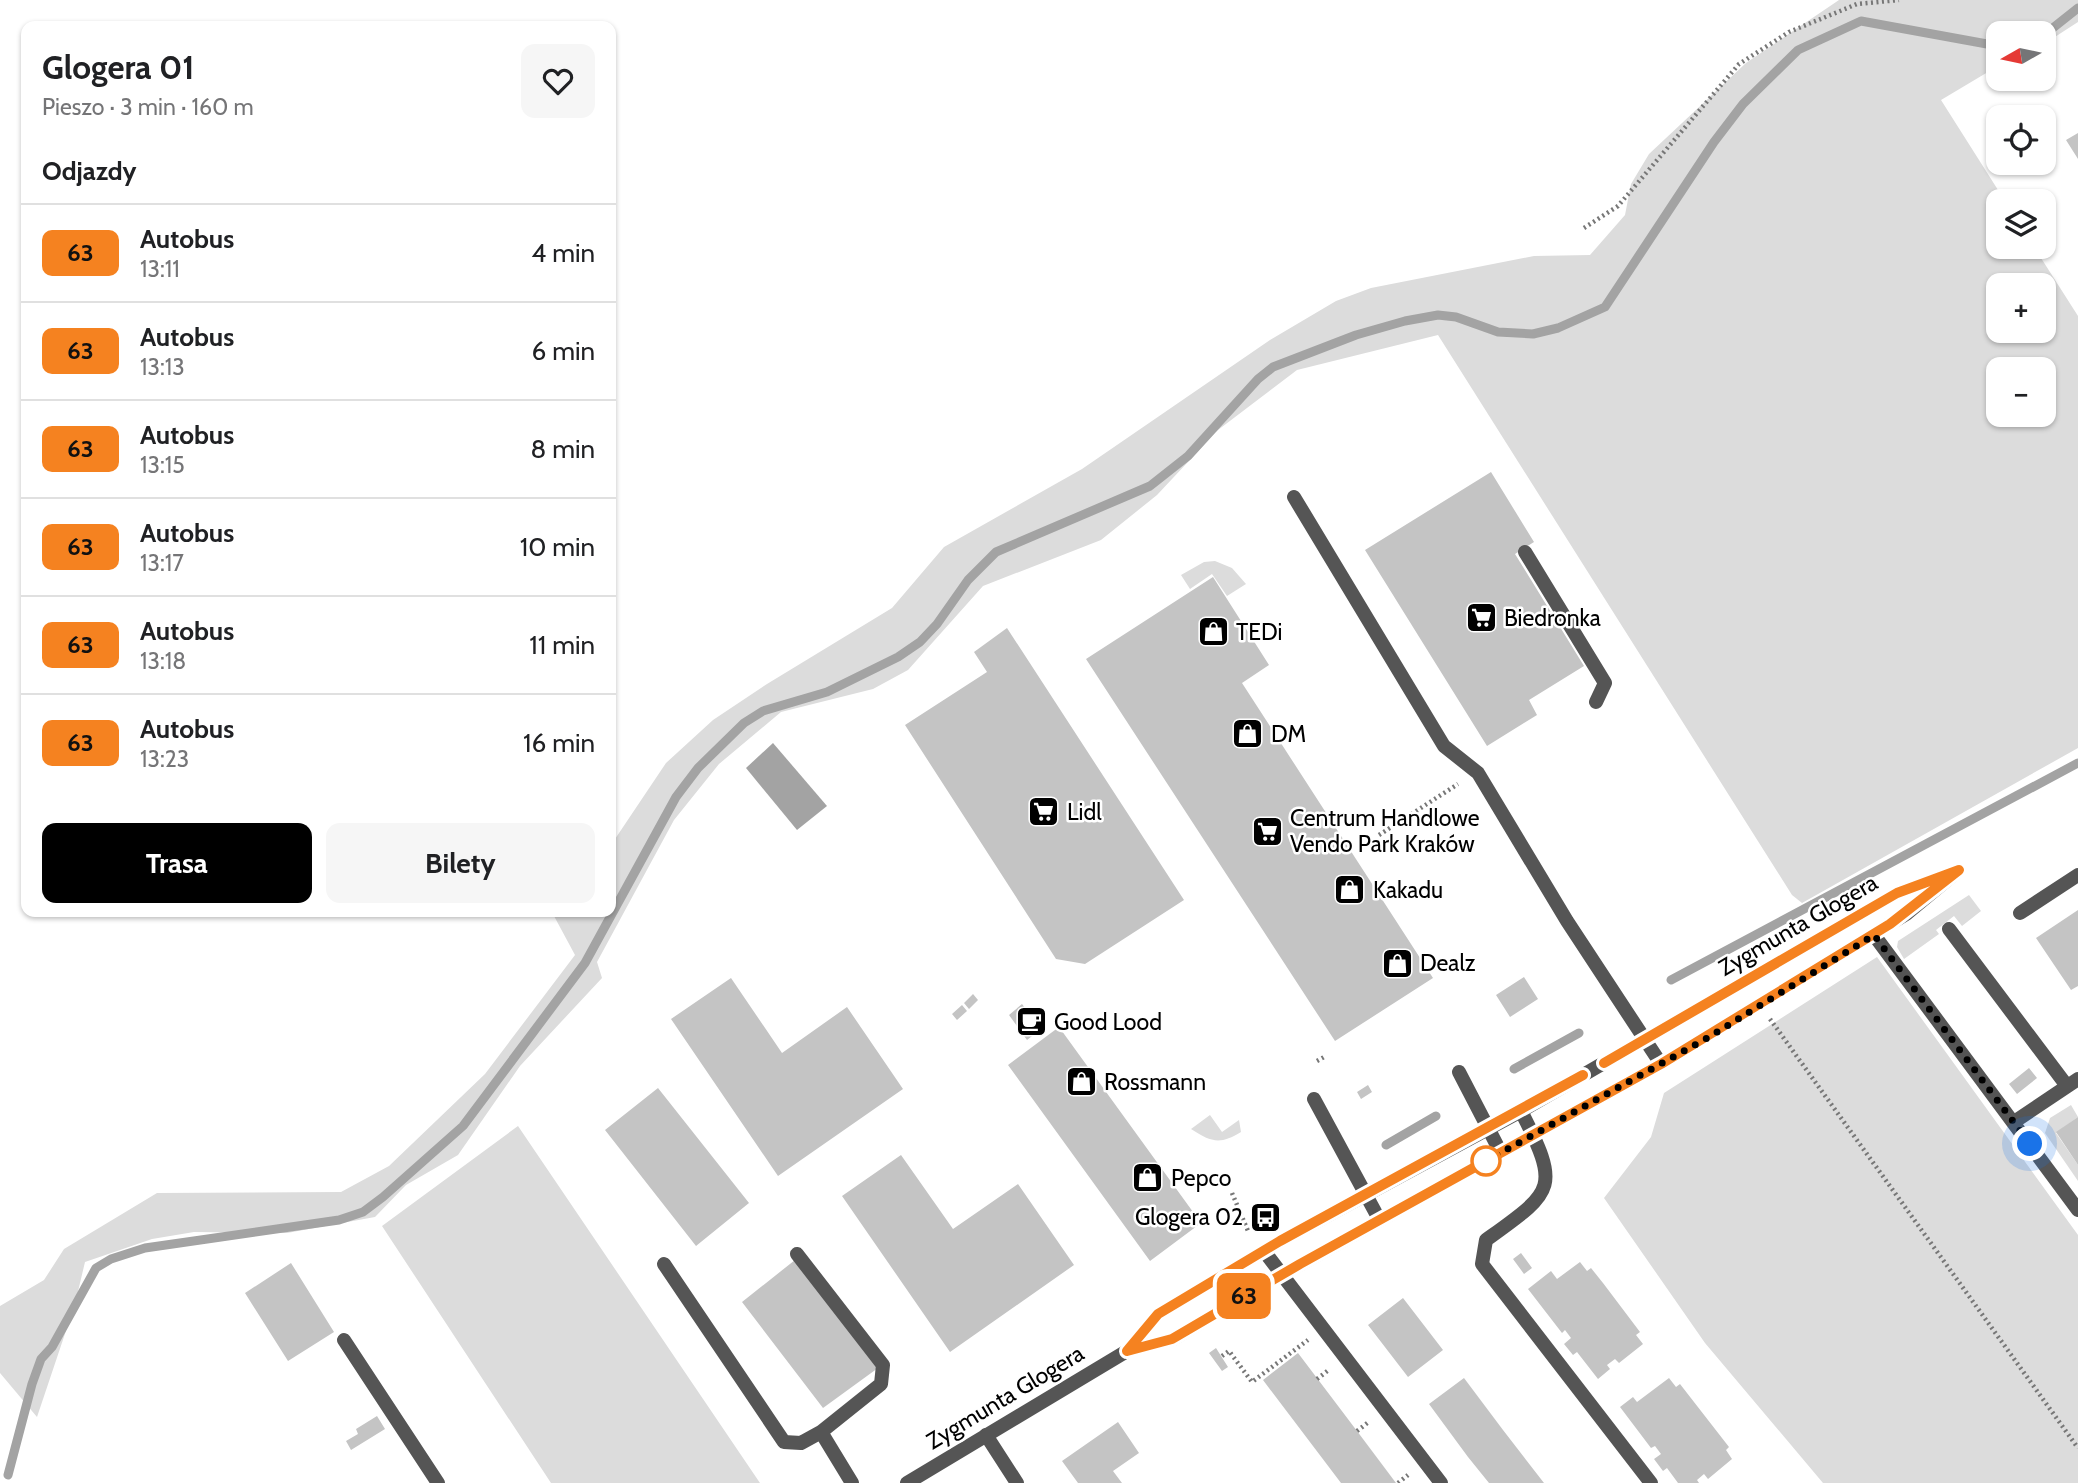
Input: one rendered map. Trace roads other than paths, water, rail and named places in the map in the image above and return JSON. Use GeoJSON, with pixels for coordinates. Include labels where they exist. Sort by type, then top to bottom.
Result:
{"type":"FeatureCollection","features":[{"type":"Feature","properties":{"kind":"street"},"geometry":{"type":"LineString","coordinates":[[1294,497],[1444,746],[1478,773],[1567,921],[1661,1064]]}},
{"type":"Feature","properties":{"kind":"street"},"geometry":{"type":"LineString","coordinates":[[1525,552],[1605,683],[1596,702]]}},
{"type":"Feature","properties":{"kind":"street","name":"Zygmunta Glogera"},"geometry":{"type":"LineString","coordinates":[[907,1483],[1127,1351],[1172,1339],[1380,1219],[1661,1064],[1874,935],[1906,914],[1959,870],[1897,893],[1521,1111],[1264,1251],[1158,1314],[1127,1351]]}},
{"type":"Feature","properties":{"kind":"street"},"geometry":{"type":"LineString","coordinates":[[2020,914],[2078,875]]}},
{"type":"Feature","properties":{"kind":"street"},"geometry":{"type":"LineString","coordinates":[[1949,929],[2073,1082],[2014,1122]]}},
{"type":"Feature","properties":{"kind":"street"},"geometry":{"type":"LineString","coordinates":[[1874,935],[2078,1210]]}},
{"type":"Feature","properties":{"kind":"street"},"geometry":{"type":"LineString","coordinates":[[1459,1072],[1501,1153]]}},
{"type":"Feature","properties":{"kind":"street"},"geometry":{"type":"LineString","coordinates":[[1314,1099],[1380,1219]]}},
{"type":"Feature","properties":{"kind":"street"},"geometry":{"type":"LineString","coordinates":[[1521,1111],[1546,1164],[1545,1188],[1531,1208],[1486,1240],[1482,1264],[1651,1483]]}},
{"type":"Feature","properties":{"kind":"street"},"geometry":{"type":"LineString","coordinates":[[1264,1251],[1441,1483]]}},
{"type":"Feature","properties":{"kind":"street"},"geometry":{"type":"LineString","coordinates":[[664,1264],[784,1442],[801,1443],[821,1432],[881,1384],[884,1371],[876,1353],[797,1254]]}},
{"type":"Feature","properties":{"kind":"street"},"geometry":{"type":"LineString","coordinates":[[344,1340],[439,1483]]}},
{"type":"Feature","properties":{"kind":"street"},"geometry":{"type":"LineString","coordinates":[[821,1432],[852,1483]]}},
{"type":"Feature","properties":{"kind":"street"},"geometry":{"type":"LineString","coordinates":[[986,1436],[1017,1483]]}},
{"type":"Feature","properties":{"kind":"waterway"},"geometry":{"type":"LineString","coordinates":[[2056,25],[2078,8]]}},
{"type":"Feature","properties":{"kind":"waterway"},"geometry":{"type":"LineString","coordinates":[[616,906],[676,797],[698,768],[744,723],[763,711],[827,692],[898,657],[920,642],[937,624],[968,580],[996,552],[1150,486],[1188,456],[1258,379],[1273,367],[1356,335],[1438,315],[1456,317],[1498,332],[1533,334],[1558,328],[1605,307],[1714,142],[1743,104],[1798,50],[1861,21],[1986,44]]}},
{"type":"Feature","properties":{"kind":"waterway"},"geometry":{"type":"LineString","coordinates":[[1671,980],[2078,763]]}},
{"type":"Feature","properties":{"kind":"waterway"},"geometry":{"type":"LineString","coordinates":[[8,1475],[41,1359],[52,1347],[96,1268],[111,1259],[145,1248],[339,1220],[363,1212],[463,1126],[585,963],[610,917]]}},
{"type":"Feature","properties":{"kind":"waterway"},"geometry":{"type":"LineString","coordinates":[[1514,1069],[1579,1033]]}},
{"type":"Feature","properties":{"kind":"waterway"},"geometry":{"type":"LineString","coordinates":[[1386,1145],[1436,1116]]}},
{"type":"Feature","properties":{"kind":"place","name":"Biedronka"},"geometry":{"type":"Point","coordinates":[1481,618]}},
{"type":"Feature","properties":{"kind":"place","name":"TEDi"},"geometry":{"type":"Point","coordinates":[1213,632]}},
{"type":"Feature","properties":{"kind":"place","name":"DM"},"geometry":{"type":"Point","coordinates":[1248,734]}},
{"type":"Feature","properties":{"kind":"place","name":"Lidl"},"geometry":{"type":"Point","coordinates":[1044,812]}},
{"type":"Feature","properties":{"kind":"place","name":"Centrum Handlowe Vendo Park Kraków"},"geometry":{"type":"Point","coordinates":[1267,831]}},
{"type":"Feature","properties":{"kind":"place","name":"Kakadu"},"geometry":{"type":"Point","coordinates":[1350,890]}},
{"type":"Feature","properties":{"kind":"place","name":"Dealz"},"geometry":{"type":"Point","coordinates":[1397,963]}},
{"type":"Feature","properties":{"kind":"place","name":"Good Lood"},"geometry":{"type":"Point","coordinates":[1031,1022]}},
{"type":"Feature","properties":{"kind":"place","name":"Rossmann"},"geometry":{"type":"Point","coordinates":[1081,1082]}},
{"type":"Feature","properties":{"kind":"place","name":"Pepco"},"geometry":{"type":"Point","coordinates":[1148,1178]}},
{"type":"Feature","properties":{"kind":"place","name":"Glogera 02"},"geometry":{"type":"Point","coordinates":[1266,1217]}}]}
